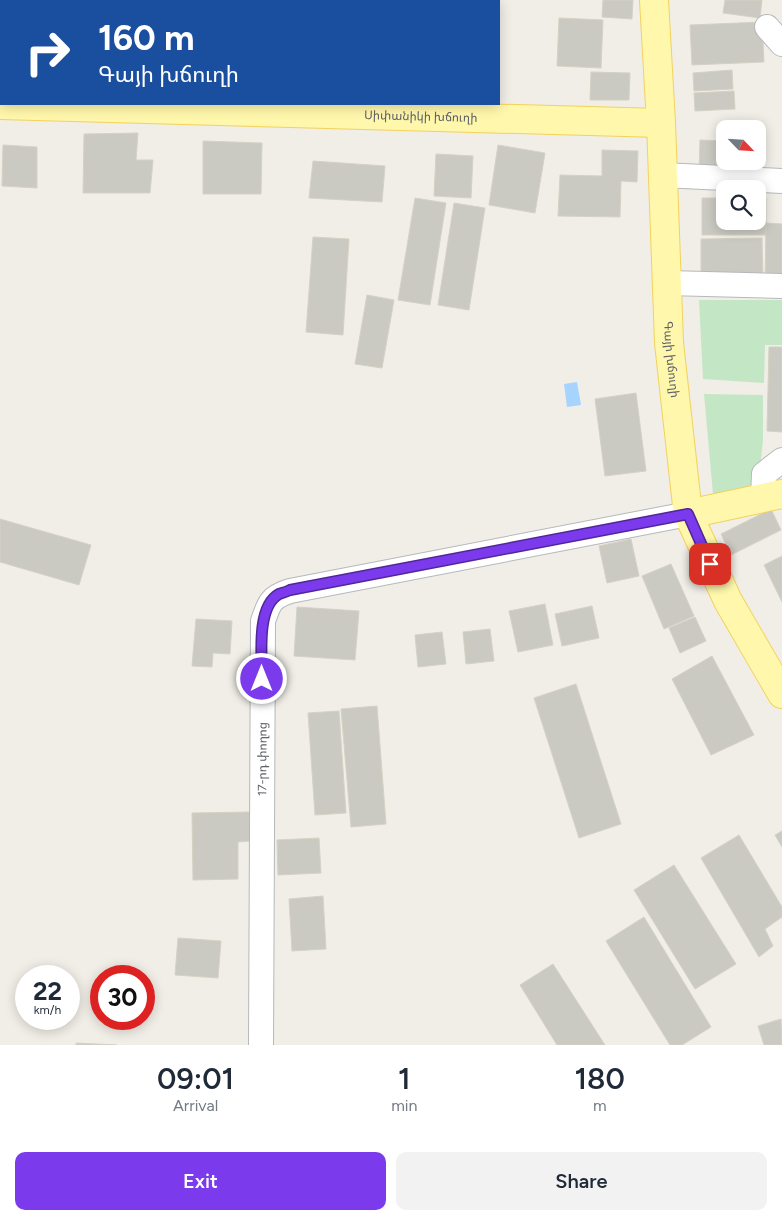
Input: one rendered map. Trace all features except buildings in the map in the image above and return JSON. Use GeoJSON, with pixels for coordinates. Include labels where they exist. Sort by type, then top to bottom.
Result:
{"type":"FeatureCollection","features":[{"type":"Feature","properties":{"kind":"main road","name":"Գայի խճուղի"},"geometry":{"type":"LineString","coordinates":[[654,0],[670,343],[688,514],[728,601],[782,694]]}},
{"type":"Feature","properties":{"kind":"main road","name":"Սիփանիկի խճուղի"},"geometry":{"type":"LineString","coordinates":[[0,105],[661,123]]}},
{"type":"Feature","properties":{"kind":"main road"},"geometry":{"type":"LineString","coordinates":[[688,514],[772,496]]}},
{"type":"Feature","properties":{"kind":"street"},"geometry":{"type":"LineString","coordinates":[[663,175],[782,181]]}},
{"type":"Feature","properties":{"kind":"street"},"geometry":{"type":"LineString","coordinates":[[667,283],[782,286]]}},
{"type":"Feature","properties":{"kind":"street"},"geometry":{"type":"LineString","coordinates":[[772,496],[764,474],[782,460]]}},
{"type":"Feature","properties":{"kind":"street","name":"17-րդ փողոց"},"geometry":{"type":"LineString","coordinates":[[261,1045],[263,621],[268,606],[277,595],[290,590],[688,514]]}},
{"type":"Feature","properties":{"kind":"green space"},"geometry":{"type":"Polygon","coordinates":[[[699,300],[782,300],[782,345],[765,345],[764,383],[703,379],[699,300]]]}},
{"type":"Feature","properties":{"kind":"green space"},"geometry":{"type":"Polygon","coordinates":[[[704,394],[763,395],[763,440],[758,486],[713,494],[704,394]]]}},
{"type":"Feature","properties":{"kind":"water"},"geometry":{"type":"Polygon","coordinates":[[[577,382],[581,405],[567,407],[564,384],[577,382]]]}},
{"type":"Feature","properties":{"kind":"route"},"geometry":{"type":"LineString","coordinates":[[262,679],[263,621],[268,606],[277,595],[290,590],[688,514],[710,564]]}}]}
